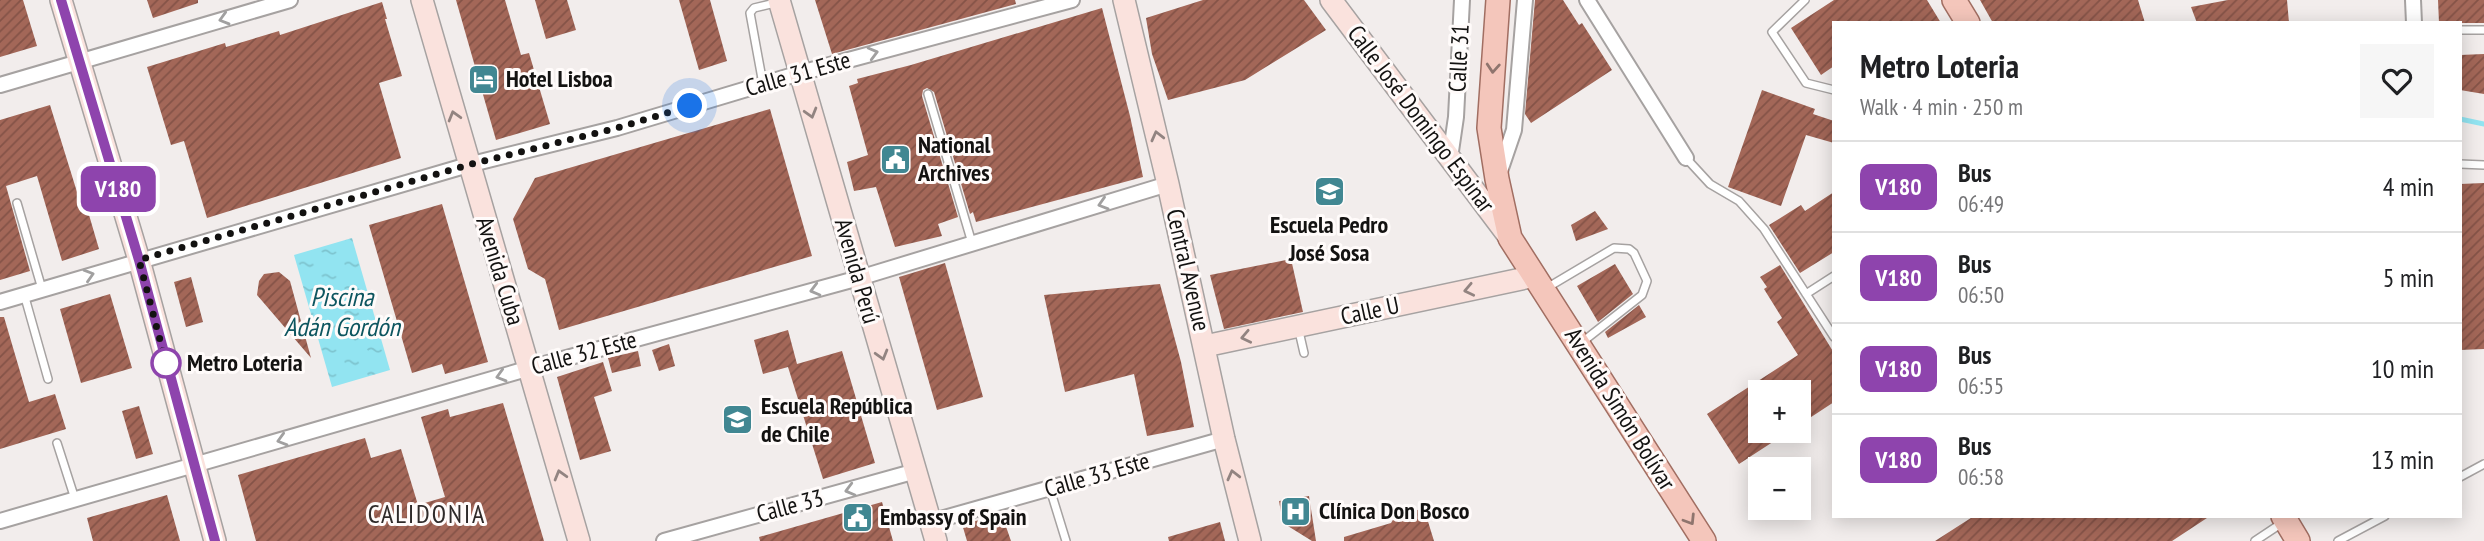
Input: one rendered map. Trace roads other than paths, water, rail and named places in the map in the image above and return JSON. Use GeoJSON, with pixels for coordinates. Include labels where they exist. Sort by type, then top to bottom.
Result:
{"type":"FeatureCollection","features":[{"type":"Feature","properties":{"kind":"main road"},"geometry":{"type":"LineString","coordinates":[[1498,0],[1489,128],[1510,238]]}},
{"type":"Feature","properties":{"kind":"main road"},"geometry":{"type":"LineString","coordinates":[[1954,0],[1967,21]]}},
{"type":"Feature","properties":{"kind":"main road","name":"Avenida Simón Bolívar"},"geometry":{"type":"LineString","coordinates":[[1510,238],[1704,541]]}},
{"type":"Feature","properties":{"kind":"main road"},"geometry":{"type":"LineString","coordinates":[[2287,518],[2298,541]]}},
{"type":"Feature","properties":{"kind":"street"},"geometry":{"type":"LineString","coordinates":[[61,0],[139,260],[215,541]]}},
{"type":"Feature","properties":{"kind":"street"},"geometry":{"type":"LineString","coordinates":[[0,85],[290,0]]}},
{"type":"Feature","properties":{"kind":"street","name":"Avenida Cuba"},"geometry":{"type":"LineString","coordinates":[[422,0],[579,541]]}},
{"type":"Feature","properties":{"kind":"street","name":"Calle 31 Este"},"geometry":{"type":"LineString","coordinates":[[0,302],[468,165],[617,128],[800,73],[1072,0]]}},
{"type":"Feature","properties":{"kind":"street","name":"Central Avenue"},"geometry":{"type":"LineString","coordinates":[[1124,0],[1205,346],[1224,439],[1250,541]]}},
{"type":"Feature","properties":{"kind":"street","name":"Calle José Domingo Espinar"},"geometry":{"type":"LineString","coordinates":[[1331,0],[1510,238]]}},
{"type":"Feature","properties":{"kind":"street","name":"Calle 31"},"geometry":{"type":"LineString","coordinates":[[1450,158],[1456,117],[1462,0]]}},
{"type":"Feature","properties":{"kind":"street"},"geometry":{"type":"LineString","coordinates":[[1497,180],[1514,130],[1525,0]]}},
{"type":"Feature","properties":{"kind":"street"},"geometry":{"type":"LineString","coordinates":[[1587,0],[1686,158]]}},
{"type":"Feature","properties":{"kind":"street"},"geometry":{"type":"LineString","coordinates":[[2413,0],[2414,21]]}},
{"type":"Feature","properties":{"kind":"street","name":"Avenida Perú"},"geometry":{"type":"LineString","coordinates":[[779,1],[933,531]]}},
{"type":"Feature","properties":{"kind":"street","name":"Calle 32 Este"},"geometry":{"type":"LineString","coordinates":[[0,521],[530,368],[859,278],[1168,184]]}},
{"type":"Feature","properties":{"kind":"street","name":"Calle U"},"geometry":{"type":"LineString","coordinates":[[1205,346],[1297,326],[1540,283]]}},
{"type":"Feature","properties":{"kind":"street","name":"Calle 33 Este"},"geometry":{"type":"LineString","coordinates":[[933,531],[1050,488],[1224,439]]}},
{"type":"Feature","properties":{"kind":"street","name":"Calle 33"},"geometry":{"type":"LineString","coordinates":[[664,541],[916,471]]}},
{"type":"Feature","properties":{"kind":"lane"},"geometry":{"type":"LineString","coordinates":[[1805,0],[1772,32],[1806,82],[1832,89]]}},
{"type":"Feature","properties":{"kind":"lane"},"geometry":{"type":"LineString","coordinates":[[763,84],[750,13],[754,8],[779,1]]}},
{"type":"Feature","properties":{"kind":"lane"},"geometry":{"type":"LineString","coordinates":[[2462,30],[2484,30]]}},
{"type":"Feature","properties":{"kind":"lane"},"geometry":{"type":"LineString","coordinates":[[928,94],[972,243]]}},
{"type":"Feature","properties":{"kind":"lane"},"geometry":{"type":"LineString","coordinates":[[1686,158],[1710,184],[1739,201],[1764,229],[1832,334]]}},
{"type":"Feature","properties":{"kind":"lane"},"geometry":{"type":"LineString","coordinates":[[2462,164],[2484,165]]}},
{"type":"Feature","properties":{"kind":"lane"},"geometry":{"type":"LineString","coordinates":[[17,204],[42,289]]}},
{"type":"Feature","properties":{"kind":"lane"},"geometry":{"type":"LineString","coordinates":[[1540,283],[1614,248],[1629,249],[1634,253],[1647,281],[1642,295],[1579,344]]}},
{"type":"Feature","properties":{"kind":"lane"},"geometry":{"type":"LineString","coordinates":[[1806,294],[1832,277]]}},
{"type":"Feature","properties":{"kind":"lane"},"geometry":{"type":"LineString","coordinates":[[24,294],[48,379]]}},
{"type":"Feature","properties":{"kind":"lane"},"geometry":{"type":"LineString","coordinates":[[1297,326],[1304,353]]}},
{"type":"Feature","properties":{"kind":"lane"},"geometry":{"type":"LineString","coordinates":[[58,443],[75,500]]}},
{"type":"Feature","properties":{"kind":"lane"},"geometry":{"type":"LineString","coordinates":[[2462,476],[2484,464]]}},
{"type":"Feature","properties":{"kind":"lane"},"geometry":{"type":"LineString","coordinates":[[1050,488],[1066,541]]}},
{"type":"Feature","properties":{"kind":"lane"},"geometry":{"type":"LineString","coordinates":[[2255,541],[2287,518]]}},
{"type":"Feature","properties":{"kind":"lane"},"geometry":{"type":"LineString","coordinates":[[2338,541],[2381,518]]}},
{"type":"Feature","properties":{"kind":"water","name":"Piscina Adán Gordón"},"geometry":{"type":"Polygon","coordinates":[[[352,238],[390,370],[332,387],[294,255],[352,238]]]}},
{"type":"Feature","properties":{"kind":"waterway"},"geometry":{"type":"LineString","coordinates":[[2462,119],[2484,124]]}},
{"type":"Feature","properties":{"kind":"place","name":"Hotel Lisboa"},"geometry":{"type":"Point","coordinates":[483,79]}},
{"type":"Feature","properties":{"kind":"place","name":"National Archives"},"geometry":{"type":"Point","coordinates":[895,159]}},
{"type":"Feature","properties":{"kind":"place","name":"Escuela Pedro José Sosa"},"geometry":{"type":"Point","coordinates":[1329,191]}},
{"type":"Feature","properties":{"kind":"place","name":"Metro Loteria"},"geometry":{"type":"Point","coordinates":[166,363]}},
{"type":"Feature","properties":{"kind":"place","name":"Escuela República de Chile"},"geometry":{"type":"Point","coordinates":[738,420]}},
{"type":"Feature","properties":{"kind":"place","name":"Clínica Don Bosco"},"geometry":{"type":"Point","coordinates":[1296,511]}},
{"type":"Feature","properties":{"kind":"place","name":"Embassy of Spain"},"geometry":{"type":"Point","coordinates":[857,517]}},
{"type":"Feature","properties":{"kind":"district","name":"CALIDONIA"},"geometry":{"type":"Point","coordinates":[427,514]}}]}
